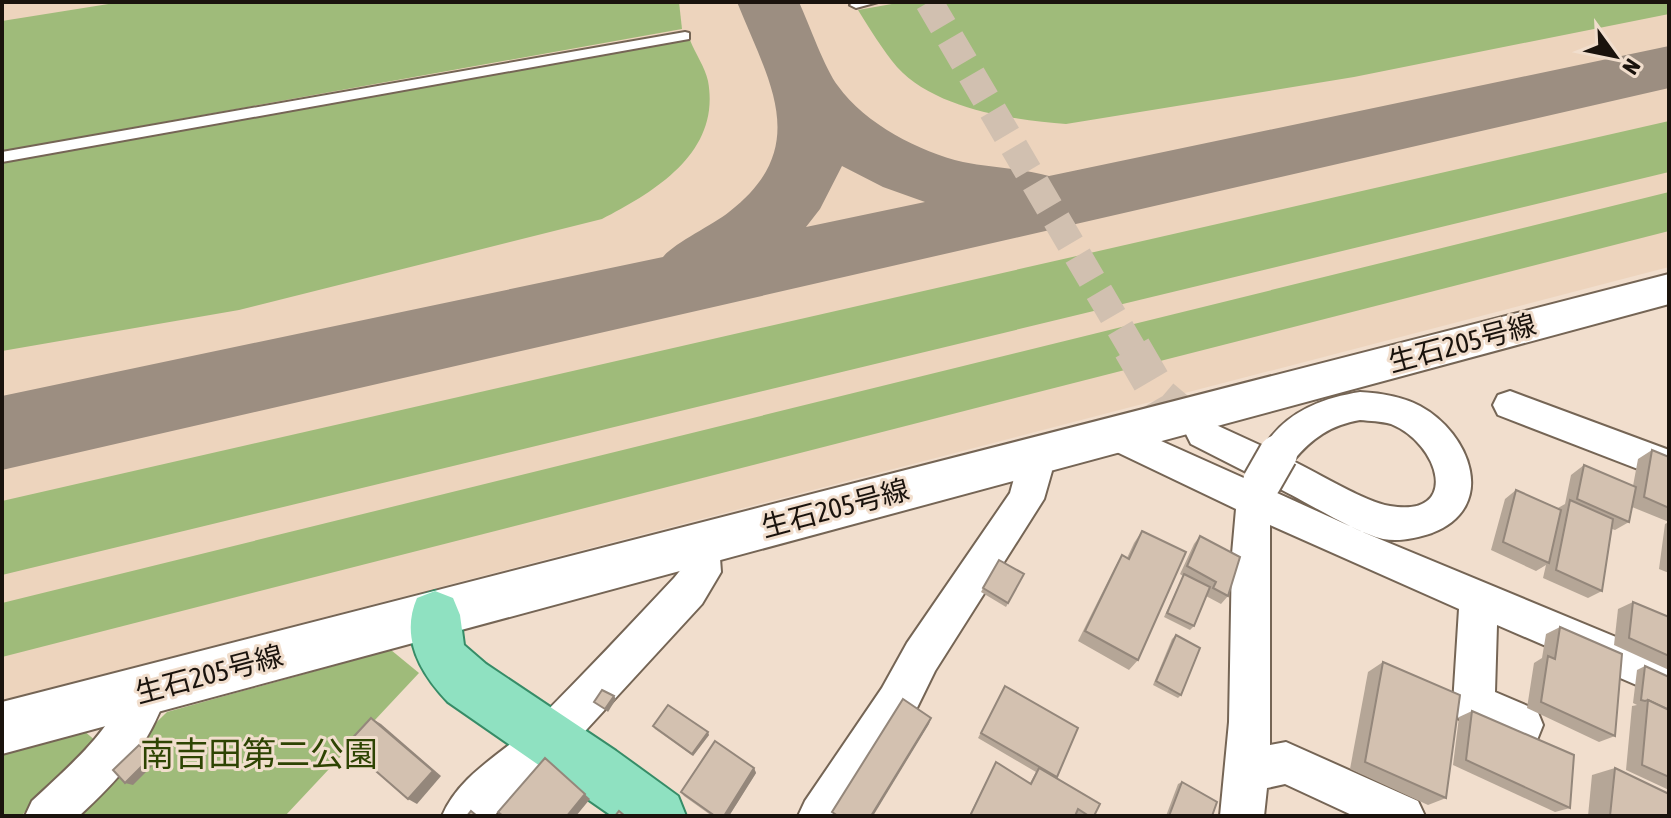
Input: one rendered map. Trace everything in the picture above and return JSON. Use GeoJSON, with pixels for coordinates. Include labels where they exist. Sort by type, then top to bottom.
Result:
{"type":"FeatureCollection","features":[{"type":"Feature","properties":{"kind":"main road"},"geometry":{"type":"LineString","coordinates":[[435,615],[438,647],[446,663],[467,683],[597,770],[658,816]]}},
{"type":"Feature","properties":{"kind":"street","name":"生石205号線"},"geometry":{"type":"LineString","coordinates":[[2,728],[1669,289]]}},
{"type":"Feature","properties":{"kind":"street"},"geometry":{"type":"LineString","coordinates":[[1203,434],[1383,522],[1399,525],[1428,520],[1448,504],[1453,492],[1453,466],[1436,437],[1420,424],[1383,407],[1355,404],[1329,410],[1296,432],[1265,478],[1249,540],[1252,736],[1242,816]]}},
{"type":"Feature","properties":{"kind":"street"},"geometry":{"type":"LineString","coordinates":[[1510,405],[1669,466]]}},
{"type":"Feature","properties":{"kind":"street"},"geometry":{"type":"LineString","coordinates":[[1112,434],[1265,478],[1352,545],[1669,679]]}},
{"type":"Feature","properties":{"kind":"street"},"geometry":{"type":"LineString","coordinates":[[820,816],[897,703],[921,657],[1026,499],[1034,471],[1030,456]]}},
{"type":"Feature","properties":{"kind":"street"},"geometry":{"type":"LineString","coordinates":[[464,816],[500,778],[549,739],[688,591],[702,572],[700,544]]}},
{"type":"Feature","properties":{"kind":"street"},"geometry":{"type":"LineString","coordinates":[[1479,597],[1474,704],[1522,725]]}},
{"type":"Feature","properties":{"kind":"street"},"geometry":{"type":"LineString","coordinates":[[47,816],[117,749],[134,727],[148,690]]}},
{"type":"Feature","properties":{"kind":"street"},"geometry":{"type":"LineString","coordinates":[[1248,771],[1286,763],[1403,816]]}},
{"type":"Feature","properties":{"kind":"lane"},"geometry":{"type":"LineString","coordinates":[[856,5],[872,2]]}},
{"type":"Feature","properties":{"kind":"lane"},"geometry":{"type":"LineString","coordinates":[[2,157],[685,36]]}},
{"type":"Feature","properties":{"kind":"shaded area"},"geometry":{"type":"Polygon","coordinates":[[[2,2],[1669,2],[1669,267],[2,701],[2,2]]]}},
{"type":"Feature","properties":{"kind":"green space"},"geometry":{"type":"Polygon","coordinates":[[[121,2],[679,2],[682,29],[2,151],[2,21],[121,2]]]}},
{"type":"Feature","properties":{"kind":"green space"},"geometry":{"type":"Polygon","coordinates":[[[903,2],[1669,2],[1669,14],[1354,77],[1066,124],[976,110],[932,93],[913,81],[897,67],[858,10],[903,2]]]}},
{"type":"Feature","properties":{"kind":"green space"},"geometry":{"type":"Polygon","coordinates":[[[690,40],[708,81],[709,106],[705,129],[680,166],[663,182],[602,219],[239,310],[2,351],[2,163],[690,40]]]}},
{"type":"Feature","properties":{"kind":"green space"},"geometry":{"type":"Polygon","coordinates":[[[1669,121],[1669,172],[2,575],[2,501],[1669,121]]]}},
{"type":"Feature","properties":{"kind":"green space"},"geometry":{"type":"Polygon","coordinates":[[[1669,192],[1669,231],[2,657],[2,603],[1669,192]]]}},
{"type":"Feature","properties":{"kind":"green space","name":"南吉田第二公園"},"geometry":{"type":"Polygon","coordinates":[[[391,650],[419,673],[285,816],[60,816],[167,712],[391,650]]]}},
{"type":"Feature","properties":{"kind":"green space"},"geometry":{"type":"Polygon","coordinates":[[[83,730],[97,742],[21,816],[2,816],[2,752],[83,730]]]}},
{"type":"Feature","properties":{"kind":"building"},"geometry":{"type":"Polygon","coordinates":[[[1652,450],[1669,457],[1669,508],[1644,497],[1652,450]]]}},
{"type":"Feature","properties":{"kind":"building"},"geometry":{"type":"Polygon","coordinates":[[[1584,465],[1636,487],[1629,522],[1577,499],[1584,465]]]}},
{"type":"Feature","properties":{"kind":"building"},"geometry":{"type":"Polygon","coordinates":[[[1516,490],[1561,510],[1549,563],[1503,542],[1516,490]]]}},
{"type":"Feature","properties":{"kind":"building"},"geometry":{"type":"Polygon","coordinates":[[[1570,500],[1613,519],[1602,591],[1556,570],[1570,500]]]}},
{"type":"Feature","properties":{"kind":"building"},"geometry":{"type":"Polygon","coordinates":[[[1142,531],[1186,552],[1138,660],[1085,631],[1122,555],[1129,559],[1142,531]]]}},
{"type":"Feature","properties":{"kind":"building"},"geometry":{"type":"Polygon","coordinates":[[[1200,536],[1240,557],[1228,596],[1213,588],[1216,582],[1187,566],[1200,536]]]}},
{"type":"Feature","properties":{"kind":"building"},"geometry":{"type":"Polygon","coordinates":[[[999,560],[1024,574],[1008,603],[983,588],[999,560]]]}},
{"type":"Feature","properties":{"kind":"building"},"geometry":{"type":"Polygon","coordinates":[[[1184,574],[1210,587],[1194,626],[1167,613],[1184,574]]]}},
{"type":"Feature","properties":{"kind":"building"},"geometry":{"type":"Polygon","coordinates":[[[1633,602],[1669,617],[1669,656],[1629,638],[1633,602]]]}},
{"type":"Feature","properties":{"kind":"building"},"geometry":{"type":"Polygon","coordinates":[[[1560,627],[1622,654],[1615,736],[1541,702],[1548,656],[1555,659],[1560,627]]]}},
{"type":"Feature","properties":{"kind":"building"},"geometry":{"type":"Polygon","coordinates":[[[1176,635],[1200,648],[1181,695],[1156,681],[1176,635]]]}},
{"type":"Feature","properties":{"kind":"building"},"geometry":{"type":"Polygon","coordinates":[[[1383,662],[1460,695],[1446,798],[1365,762],[1383,662]]]}},
{"type":"Feature","properties":{"kind":"building"},"geometry":{"type":"Polygon","coordinates":[[[1645,666],[1669,677],[1669,710],[1641,700],[1645,666]]]}},
{"type":"Feature","properties":{"kind":"building"},"geometry":{"type":"Polygon","coordinates":[[[1005,686],[1078,728],[1057,777],[981,733],[1005,686]]]}},
{"type":"Feature","properties":{"kind":"building"},"geometry":{"type":"Polygon","coordinates":[[[602,690],[614,696],[605,709],[594,702],[602,690]]]}},
{"type":"Feature","properties":{"kind":"building"},"geometry":{"type":"Polygon","coordinates":[[[903,699],[931,718],[871,816],[838,816],[832,812],[903,699]]]}},
{"type":"Feature","properties":{"kind":"building"},"geometry":{"type":"Polygon","coordinates":[[[1648,700],[1669,710],[1669,777],[1642,765],[1648,700]]]}},
{"type":"Feature","properties":{"kind":"building"},"geometry":{"type":"Polygon","coordinates":[[[668,705],[708,732],[692,754],[653,726],[668,705]]]}},
{"type":"Feature","properties":{"kind":"building"},"geometry":{"type":"Polygon","coordinates":[[[1472,711],[1574,755],[1570,808],[1466,760],[1472,711]]]}},
{"type":"Feature","properties":{"kind":"building"},"geometry":{"type":"Polygon","coordinates":[[[371,718],[433,771],[408,799],[346,745],[371,718]]]}},
{"type":"Feature","properties":{"kind":"building"},"geometry":{"type":"Polygon","coordinates":[[[715,741],[754,768],[724,816],[715,816],[681,792],[715,741]]]}},
{"type":"Feature","properties":{"kind":"building"},"geometry":{"type":"Polygon","coordinates":[[[139,745],[152,756],[125,783],[113,770],[139,745]]]}},
{"type":"Feature","properties":{"kind":"building"},"geometry":{"type":"Polygon","coordinates":[[[545,758],[585,794],[567,816],[503,816],[498,812],[545,758]]]}},
{"type":"Feature","properties":{"kind":"building"},"geometry":{"type":"Polygon","coordinates":[[[996,762],[1031,784],[1039,768],[1100,804],[1094,816],[1078,809],[1075,816],[970,816],[996,762]]]}},
{"type":"Feature","properties":{"kind":"building"},"geometry":{"type":"Polygon","coordinates":[[[1615,768],[1669,794],[1669,816],[1610,816],[1615,768]]]}},
{"type":"Feature","properties":{"kind":"building"},"geometry":{"type":"Polygon","coordinates":[[[1182,782],[1217,802],[1212,816],[1169,816],[1182,782]]]}},
{"type":"Feature","properties":{"kind":"taxiway"},"geometry":{"type":"LineString","coordinates":[[768,2],[805,92]]}},
{"type":"Feature","properties":{"kind":"taxiway"},"geometry":{"type":"LineString","coordinates":[[2,433],[1669,67]]}},
{"type":"Feature","properties":{"kind":"taxiway"},"geometry":{"type":"LineString","coordinates":[[693,274],[758,230],[794,191],[806,168],[813,143],[812,117],[805,92]]}},
{"type":"Feature","properties":{"kind":"taxiway"},"geometry":{"type":"LineString","coordinates":[[805,92],[836,125],[888,161],[953,185],[998,195],[1027,196]]}},
{"type":"Feature","properties":{"kind":"tunnel"},"geometry":{"type":"LineString","coordinates":[[929,2],[1133,350]]}},
{"type":"Feature","properties":{"kind":"tunnel"},"geometry":{"type":"LineString","coordinates":[[1132,348],[1161,398],[1201,432]]}}]}
